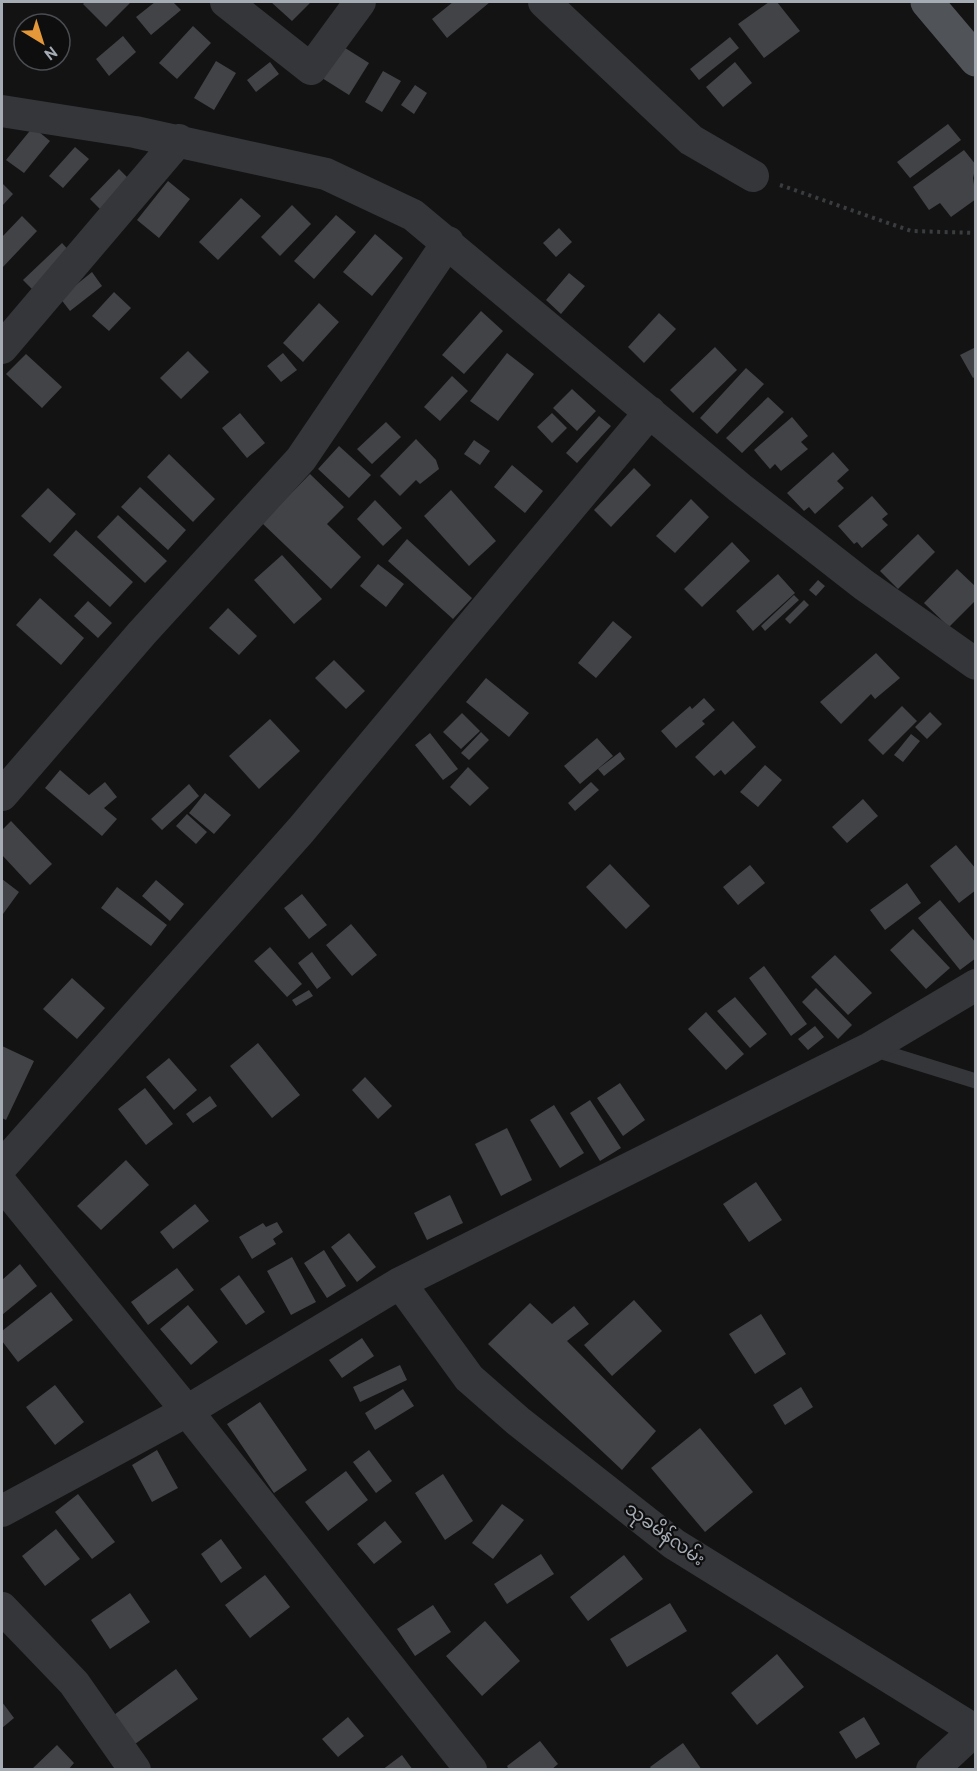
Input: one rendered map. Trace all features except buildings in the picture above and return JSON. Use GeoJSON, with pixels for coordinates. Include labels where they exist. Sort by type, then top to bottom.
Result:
{"type":"FeatureCollection","features":[{"type":"Feature","properties":{"kind":"main road"},"geometry":{"type":"LineString","coordinates":[[927,2],[975,60]]}},
{"type":"Feature","properties":{"kind":"street"},"geometry":{"type":"LineString","coordinates":[[226,2],[311,69],[360,2]]}},
{"type":"Feature","properties":{"kind":"street"},"geometry":{"type":"LineString","coordinates":[[544,2],[692,140],[753,176]]}},
{"type":"Feature","properties":{"kind":"street"},"geometry":{"type":"LineString","coordinates":[[2,111],[179,140],[326,174],[413,215],[740,488],[864,585],[975,664]]}},
{"type":"Feature","properties":{"kind":"street"},"geometry":{"type":"LineString","coordinates":[[2,348],[179,140]]}},
{"type":"Feature","properties":{"kind":"street"},"geometry":{"type":"LineString","coordinates":[[2,795],[142,633],[301,459],[448,242]]}},
{"type":"Feature","properties":{"kind":"street"},"geometry":{"type":"LineString","coordinates":[[2,1166],[302,830],[650,412]]}},
{"type":"Feature","properties":{"kind":"street"},"geometry":{"type":"LineString","coordinates":[[2,1510],[187,1411],[400,1283],[870,1048],[975,985]]}},
{"type":"Feature","properties":{"kind":"street"},"geometry":{"type":"LineString","coordinates":[[2,1184],[187,1411],[471,1770]]}},
{"type":"Feature","properties":{"kind":"street","name":"သုခမိန်လမ်း"},"geometry":{"type":"LineString","coordinates":[[400,1283],[469,1378],[518,1421],[674,1544],[975,1731]]}},
{"type":"Feature","properties":{"kind":"street"},"geometry":{"type":"LineString","coordinates":[[2,1608],[74,1683],[135,1770]]}},
{"type":"Feature","properties":{"kind":"street"},"geometry":{"type":"LineString","coordinates":[[932,1770],[975,1731]]}},
{"type":"Feature","properties":{"kind":"lane"},"geometry":{"type":"LineString","coordinates":[[870,1048],[975,1082]]}},
{"type":"Feature","properties":{"kind":"path"},"geometry":{"type":"LineString","coordinates":[[753,176],[911,231],[975,233]]}}]}
